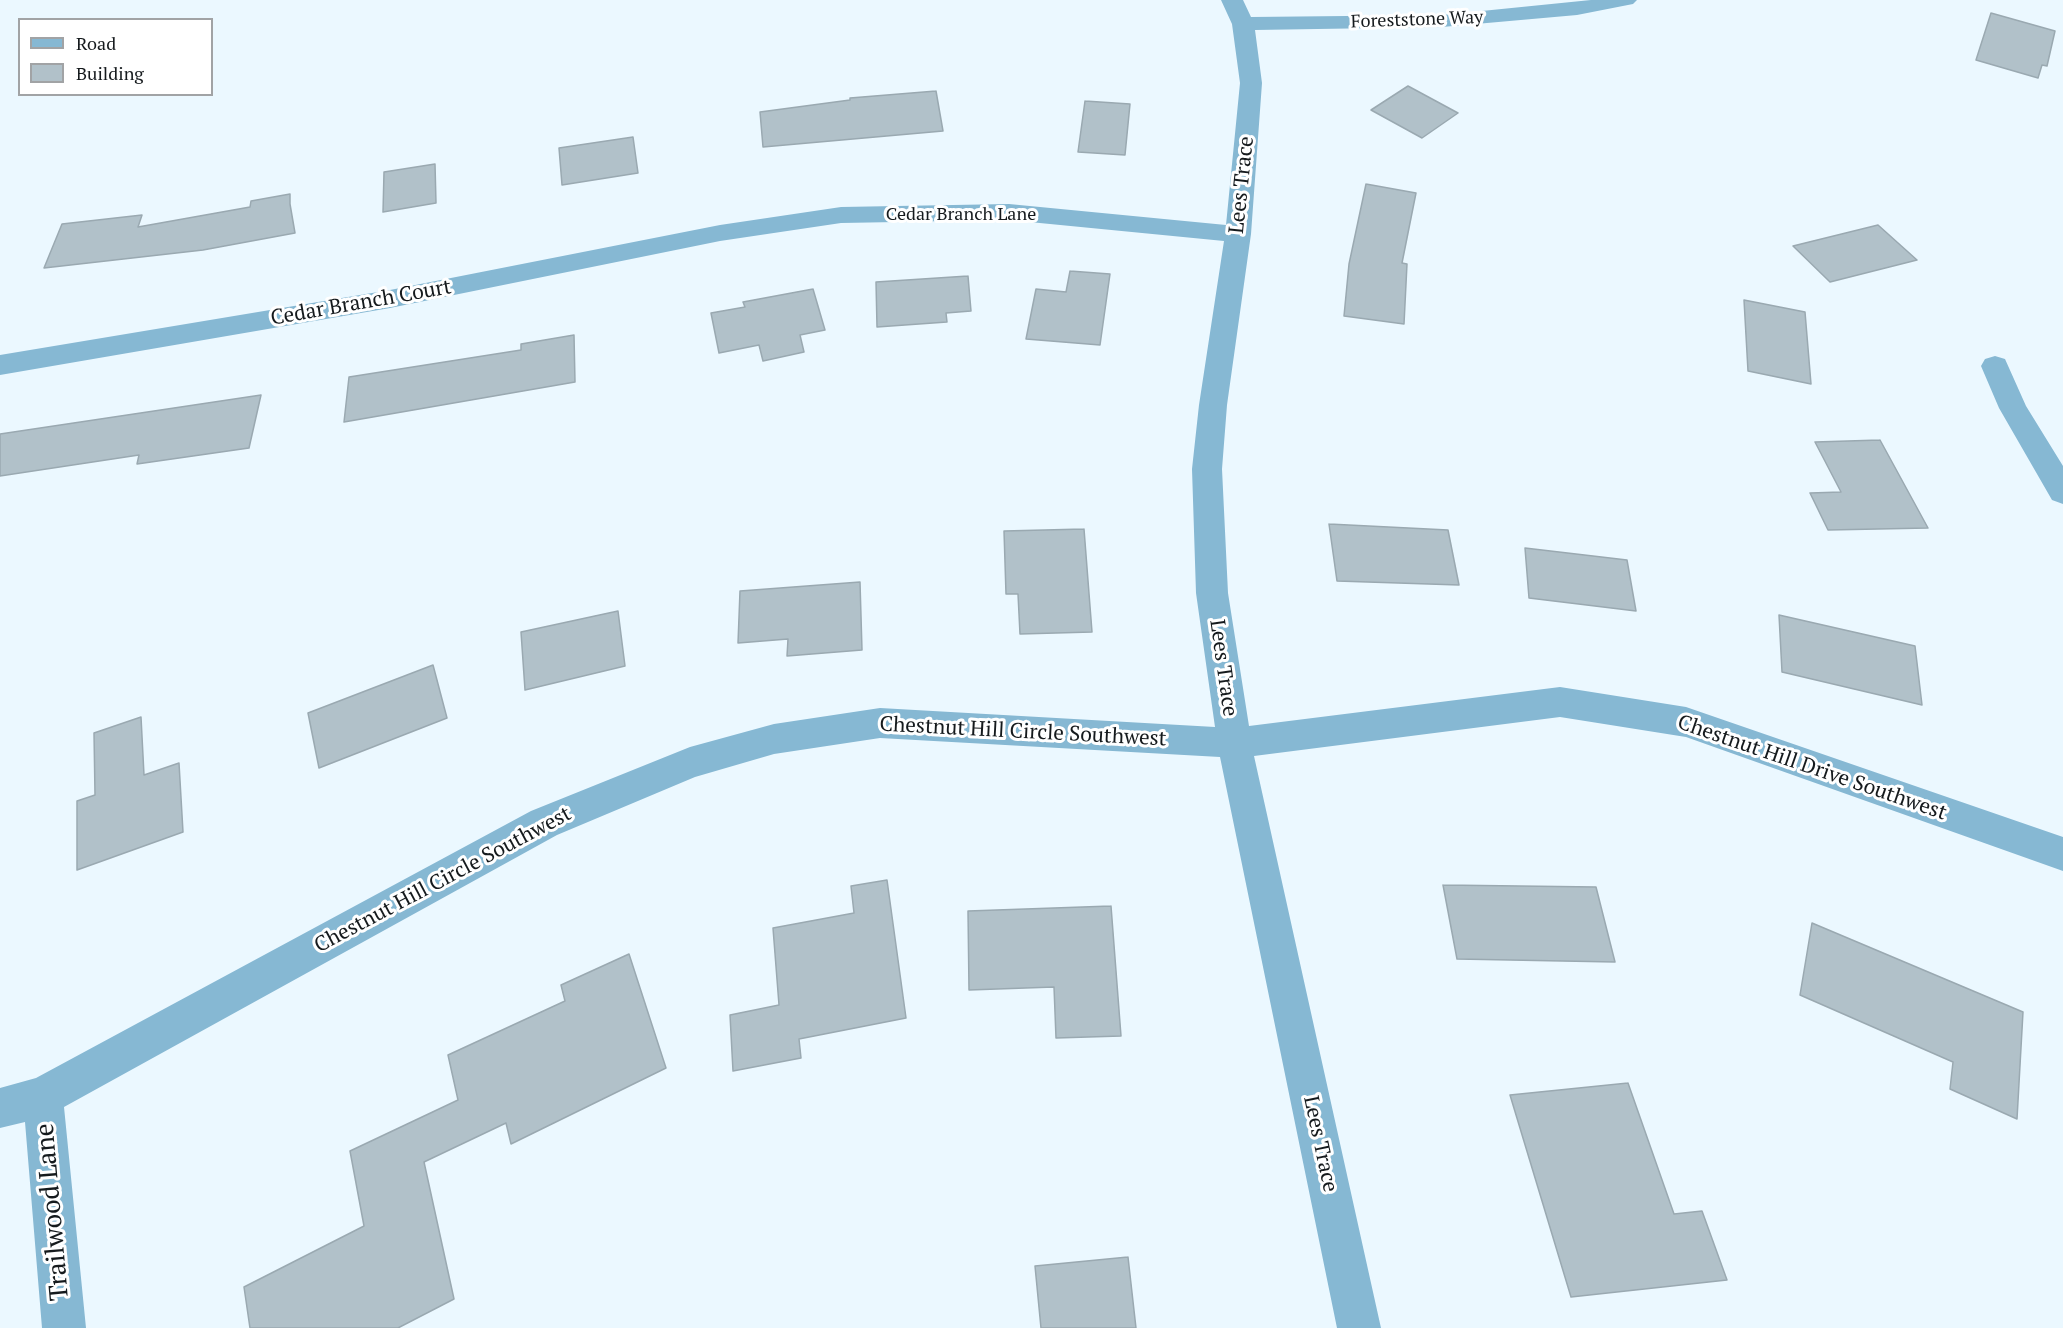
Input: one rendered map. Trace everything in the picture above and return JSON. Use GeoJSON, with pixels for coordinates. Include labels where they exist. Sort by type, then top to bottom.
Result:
{"type":"FeatureCollection","features":[{"type":"Feature","properties":{"kind":"street","name":"Foreststone Way"},"geometry":{"type":"LineString","coordinates":[[1237,12],[1442,21],[1577,9],[1626,0]]}},
{"type":"Feature","properties":{"kind":"street","name":"Lees Trace"},"geometry":{"type":"LineString","coordinates":[[1237,12],[1251,83],[1238,234],[1213,405],[1207,469],[1212,593],[1234,743],[1359,1328]]}},
{"type":"Feature","properties":{"kind":"street","name":"Cedar Branch Lane"},"geometry":{"type":"LineString","coordinates":[[720,233],[841,215],[1009,212],[1238,234]]}},
{"type":"Feature","properties":{"kind":"street","name":"Cedar Branch Court"},"geometry":{"type":"LineString","coordinates":[[0,365],[390,298],[720,233]]}},
{"type":"Feature","properties":{"kind":"street"},"geometry":{"type":"LineString","coordinates":[[1995,366],[2013,408],[2063,492]]}},
{"type":"Feature","properties":{"kind":"street","name":"Chestnut Hill Drive Southwest"},"geometry":{"type":"LineString","coordinates":[[1234,743],[1560,702],[1686,722],[2063,854]]}},
{"type":"Feature","properties":{"kind":"street","name":"Chestnut Hill Circle Southwest"},"geometry":{"type":"LineString","coordinates":[[0,1108],[43,1096],[544,823],[690,763],[774,739],[880,723],[1234,743]]}},
{"type":"Feature","properties":{"kind":"street","name":"Trailwood Lane"},"geometry":{"type":"LineString","coordinates":[[43,1096],[64,1328]]}},
{"type":"Feature","properties":{"kind":"building"},"geometry":{"type":"Polygon","coordinates":[[[1991,13],[2055,31],[2047,66],[2042,65],[2038,78],[1976,60],[1991,13]]]}},
{"type":"Feature","properties":{"kind":"building"},"geometry":{"type":"Polygon","coordinates":[[[1408,86],[1458,113],[1422,138],[1371,110],[1408,86]]]}},
{"type":"Feature","properties":{"kind":"building"},"geometry":{"type":"Polygon","coordinates":[[[936,91],[943,131],[763,147],[760,112],[850,100],[850,98],[936,91]]]}},
{"type":"Feature","properties":{"kind":"building"},"geometry":{"type":"Polygon","coordinates":[[[1085,101],[1130,104],[1125,155],[1078,152],[1085,101]]]}},
{"type":"Feature","properties":{"kind":"building"},"geometry":{"type":"Polygon","coordinates":[[[633,137],[638,173],[562,185],[559,148],[633,137]]]}},
{"type":"Feature","properties":{"kind":"building"},"geometry":{"type":"Polygon","coordinates":[[[435,164],[436,203],[383,212],[384,172],[435,164]]]}},
{"type":"Feature","properties":{"kind":"building"},"geometry":{"type":"Polygon","coordinates":[[[1366,184],[1416,193],[1402,263],[1407,264],[1404,324],[1344,316],[1349,264],[1366,184]]]}},
{"type":"Feature","properties":{"kind":"building"},"geometry":{"type":"Polygon","coordinates":[[[290,194],[295,233],[203,250],[44,268],[62,224],[142,215],[138,227],[250,207],[251,201],[290,194]]]}},
{"type":"Feature","properties":{"kind":"building"},"geometry":{"type":"Polygon","coordinates":[[[1878,225],[1917,260],[1830,282],[1793,246],[1878,225]]]}},
{"type":"Feature","properties":{"kind":"building"},"geometry":{"type":"Polygon","coordinates":[[[1070,271],[1110,274],[1100,345],[1026,339],[1036,289],[1066,292],[1070,271]]]}},
{"type":"Feature","properties":{"kind":"building"},"geometry":{"type":"Polygon","coordinates":[[[968,276],[971,311],[946,313],[947,322],[877,327],[876,282],[968,276]]]}},
{"type":"Feature","properties":{"kind":"building"},"geometry":{"type":"Polygon","coordinates":[[[813,289],[825,330],[800,335],[804,352],[763,361],[759,345],[719,353],[711,313],[745,307],[743,302],[813,289]]]}},
{"type":"Feature","properties":{"kind":"building"},"geometry":{"type":"Polygon","coordinates":[[[1744,300],[1805,312],[1811,384],[1748,371],[1744,300]]]}},
{"type":"Feature","properties":{"kind":"building"},"geometry":{"type":"Polygon","coordinates":[[[574,335],[575,382],[344,422],[349,377],[521,350],[521,344],[574,335]]]}},
{"type":"Feature","properties":{"kind":"building"},"geometry":{"type":"Polygon","coordinates":[[[261,395],[249,448],[137,464],[139,455],[0,476],[0,434],[261,395]]]}},
{"type":"Feature","properties":{"kind":"building"},"geometry":{"type":"Polygon","coordinates":[[[1880,440],[1928,528],[1828,530],[1810,493],[1841,492],[1815,442],[1880,440]]]}},
{"type":"Feature","properties":{"kind":"building"},"geometry":{"type":"Polygon","coordinates":[[[1329,524],[1448,530],[1459,585],[1337,581],[1329,524]]]}},
{"type":"Feature","properties":{"kind":"building"},"geometry":{"type":"Polygon","coordinates":[[[1084,529],[1092,632],[1020,634],[1018,594],[1006,594],[1004,531],[1084,529]]]}},
{"type":"Feature","properties":{"kind":"building"},"geometry":{"type":"Polygon","coordinates":[[[1525,548],[1627,560],[1636,611],[1529,598],[1525,548]]]}},
{"type":"Feature","properties":{"kind":"building"},"geometry":{"type":"Polygon","coordinates":[[[860,582],[862,650],[787,656],[788,639],[738,643],[740,591],[860,582]]]}},
{"type":"Feature","properties":{"kind":"building"},"geometry":{"type":"Polygon","coordinates":[[[618,611],[625,666],[525,690],[521,632],[618,611]]]}},
{"type":"Feature","properties":{"kind":"building"},"geometry":{"type":"Polygon","coordinates":[[[1779,615],[1915,646],[1922,705],[1782,672],[1779,615]]]}},
{"type":"Feature","properties":{"kind":"building"},"geometry":{"type":"Polygon","coordinates":[[[433,665],[447,718],[319,768],[308,713],[433,665]]]}},
{"type":"Feature","properties":{"kind":"building"},"geometry":{"type":"Polygon","coordinates":[[[141,717],[144,775],[179,763],[183,832],[77,870],[77,801],[95,795],[94,733],[141,717]]]}},
{"type":"Feature","properties":{"kind":"building"},"geometry":{"type":"Polygon","coordinates":[[[887,880],[906,1018],[799,1039],[801,1058],[733,1071],[730,1015],[779,1005],[773,928],[854,913],[851,886],[887,880]]]}},
{"type":"Feature","properties":{"kind":"building"},"geometry":{"type":"Polygon","coordinates":[[[1443,885],[1596,887],[1615,962],[1457,959],[1443,885]]]}},
{"type":"Feature","properties":{"kind":"building"},"geometry":{"type":"Polygon","coordinates":[[[1111,906],[1121,1036],[1056,1038],[1054,987],[969,990],[968,911],[1111,906]]]}},
{"type":"Feature","properties":{"kind":"building"},"geometry":{"type":"Polygon","coordinates":[[[1812,923],[2023,1012],[2017,1119],[1950,1089],[1953,1062],[1800,995],[1812,923]]]}},
{"type":"Feature","properties":{"kind":"building"},"geometry":{"type":"Polygon","coordinates":[[[629,954],[666,1068],[511,1144],[506,1123],[424,1162],[454,1299],[398,1328],[250,1328],[244,1287],[364,1226],[350,1151],[458,1100],[448,1055],[565,1001],[561,985],[629,954]]]}},
{"type":"Feature","properties":{"kind":"building"},"geometry":{"type":"Polygon","coordinates":[[[1628,1083],[1674,1214],[1702,1211],[1727,1280],[1571,1297],[1510,1095],[1628,1083]]]}},
{"type":"Feature","properties":{"kind":"building"},"geometry":{"type":"Polygon","coordinates":[[[1128,1257],[1136,1328],[1041,1328],[1035,1266],[1128,1257]]]}}]}
